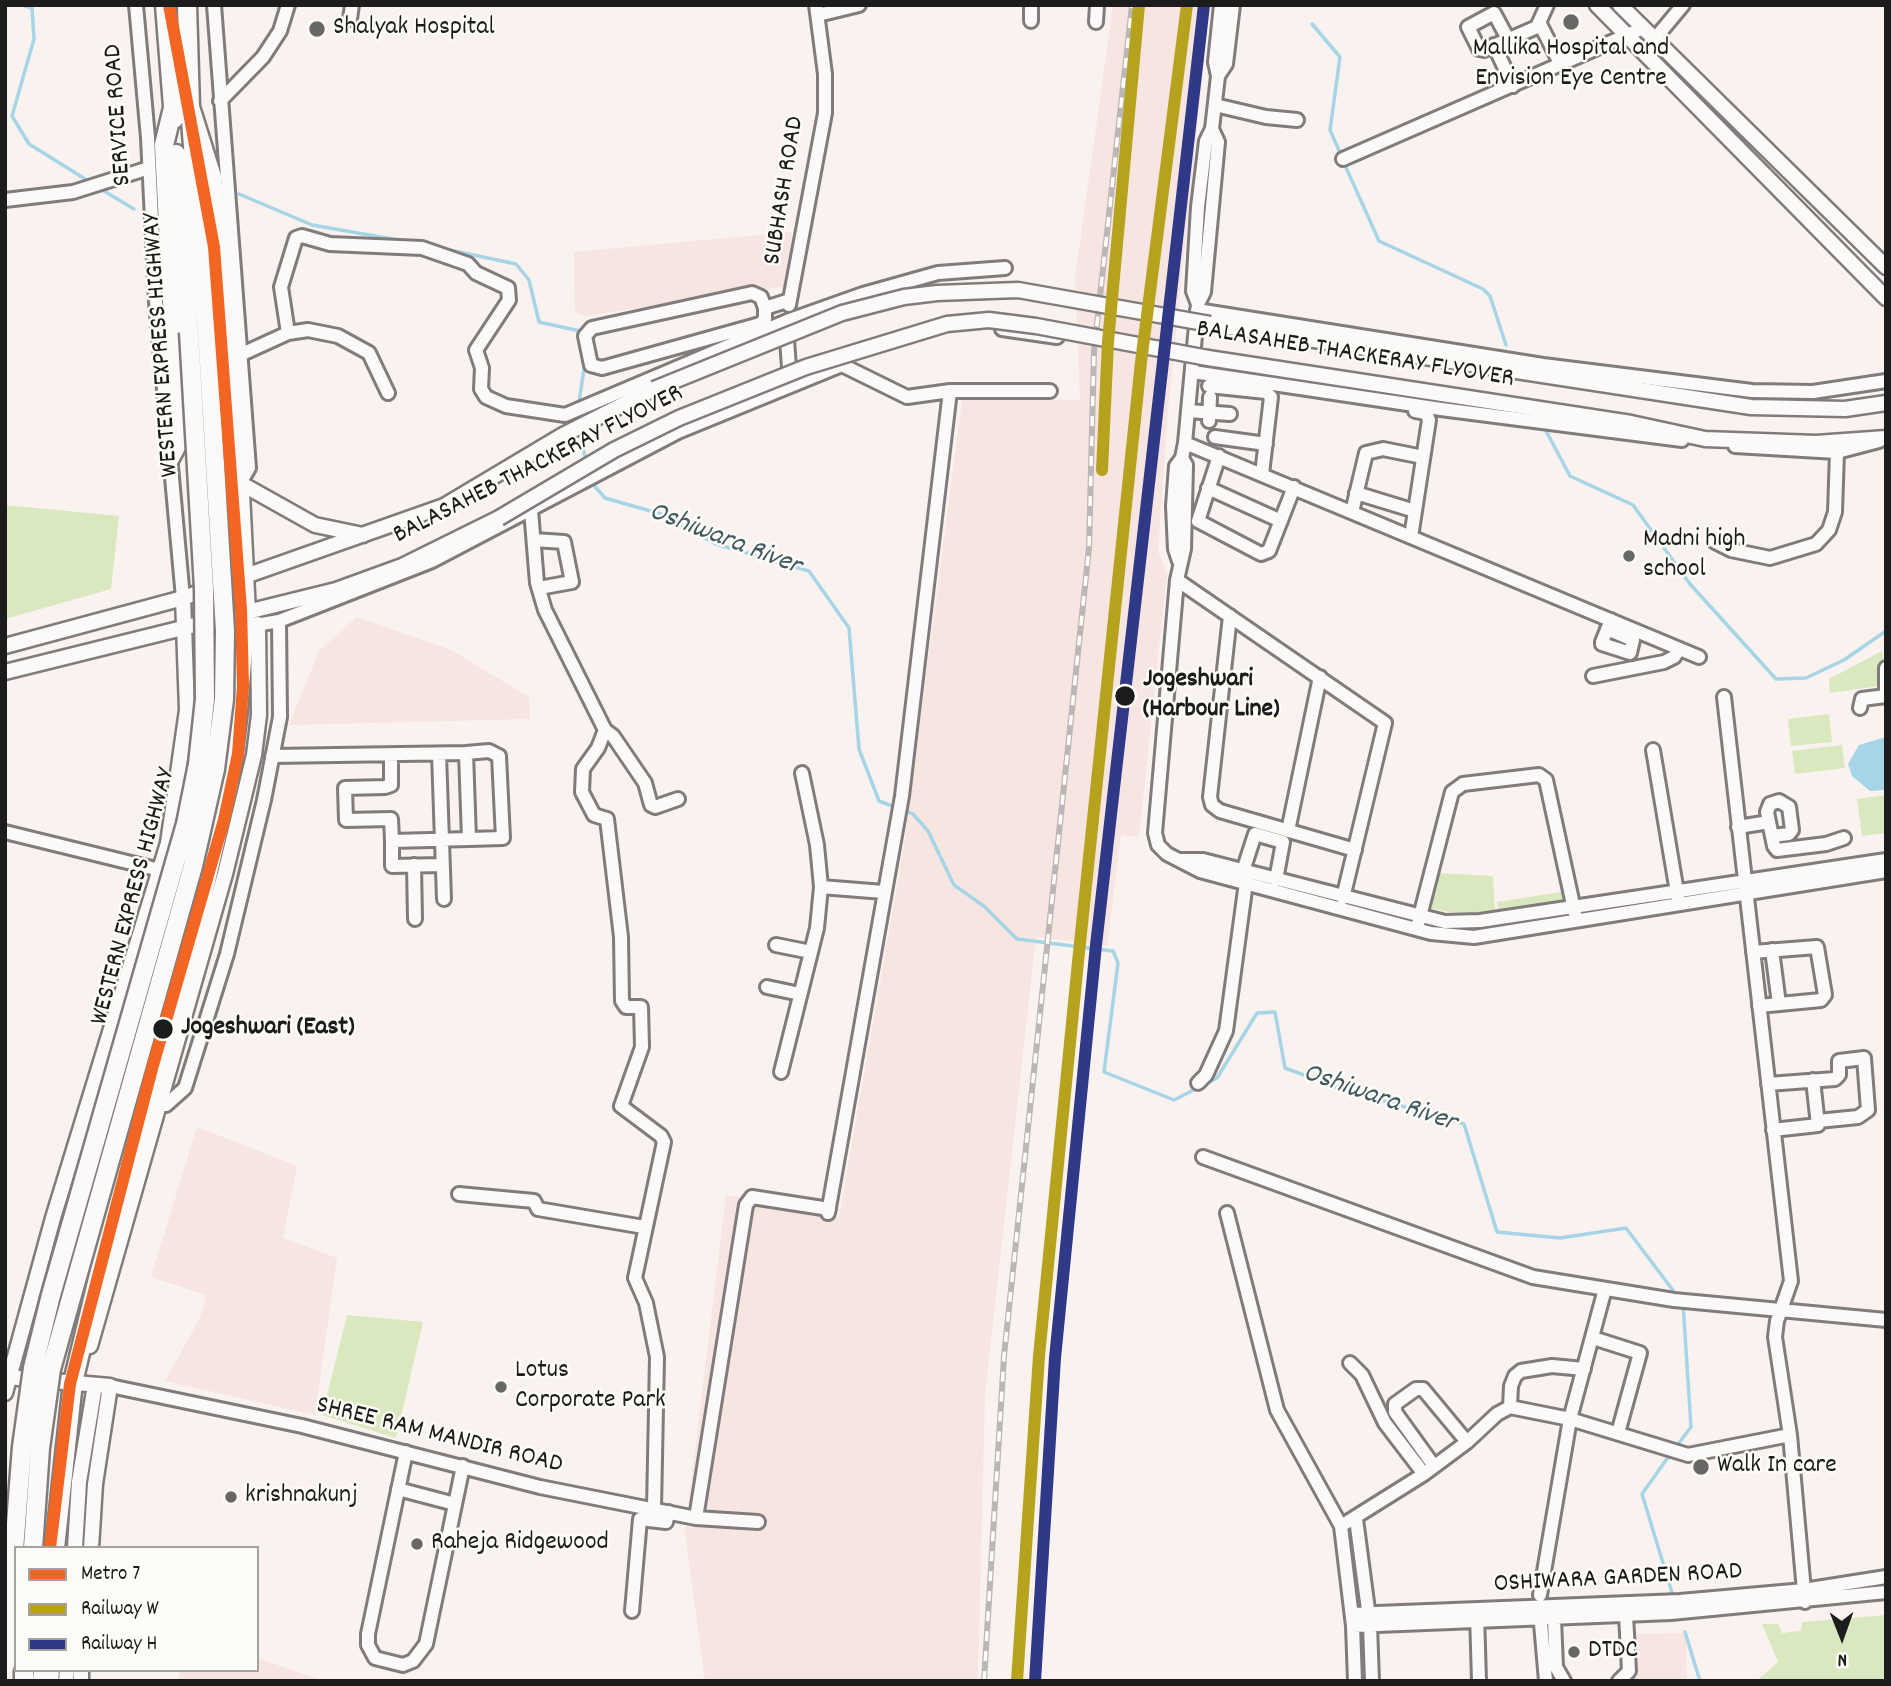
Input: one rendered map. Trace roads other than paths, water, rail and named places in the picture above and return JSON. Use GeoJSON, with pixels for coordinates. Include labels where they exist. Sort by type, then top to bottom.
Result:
{"type":"FeatureCollection","features":[{"type":"Feature","properties":{"kind":"highway","name":"WESTERN EXPRESS HIGHWAY"},"geometry":{"type":"LineString","coordinates":[[33,1546],[40,1448],[51,1369],[193,866],[215,769],[225,699],[225,631],[198,331],[182,107],[165,5]]}},
{"type":"Feature","properties":{"kind":"highway","name":"WESTERN EXPRESS HIGHWAY"},"geometry":{"type":"LineString","coordinates":[[182,107],[187,5]]}},
{"type":"Feature","properties":{"kind":"highway"},"geometry":{"type":"LineString","coordinates":[[55,1546],[90,1384],[105,1249],[153,1105],[194,933],[212,876],[229,782],[250,621],[240,483],[243,449],[212,177],[182,107]]}},
{"type":"Feature","properties":{"kind":"highway"},"geometry":{"type":"LineString","coordinates":[[170,458],[179,441],[164,145],[182,107]]}},
{"type":"Feature","properties":{"kind":"highway","name":"WESTERN EXPRESS HIGHWAY"},"geometry":{"type":"LineString","coordinates":[[14,1546],[22,1447],[33,1368],[58,1269],[186,824],[198,764],[205,699],[198,331]]}},
{"type":"Feature","properties":{"kind":"highway","name":"WESTERN EXPRESS HIGHWAY"},"geometry":{"type":"LineString","coordinates":[[5,1663],[14,1549]]}},
{"type":"Feature","properties":{"kind":"main road"},"geometry":{"type":"LineString","coordinates":[[1597,5],[1634,32],[1886,298]]}},
{"type":"Feature","properties":{"kind":"main road"},"geometry":{"type":"LineString","coordinates":[[1620,5],[1634,32]]}},
{"type":"Feature","properties":{"kind":"main road"},"geometry":{"type":"LineString","coordinates":[[1648,47],[1886,267]]}},
{"type":"Feature","properties":{"kind":"main road","name":"BALASAHEB THACKERAY FLYOVER"},"geometry":{"type":"LineString","coordinates":[[5,646],[183,598],[456,500],[563,435],[654,388],[842,313],[904,297],[963,290],[1018,290],[1210,324],[1751,407],[1845,409],[1886,403]]}},
{"type":"Feature","properties":{"kind":"main road","name":"BALASAHEB THACKERAY FLYOVER"},"geometry":{"type":"LineString","coordinates":[[5,672],[185,628],[250,621],[292,603],[402,566],[484,531],[499,518],[614,450],[679,418],[806,367],[947,324],[989,320],[1013,323],[1208,358],[1631,423],[1705,439],[1816,443],[1886,438]]}},
{"type":"Feature","properties":{"kind":"main road"},"geometry":{"type":"LineString","coordinates":[[240,483],[315,525],[364,535]]}},
{"type":"Feature","properties":{"kind":"main road"},"geometry":{"type":"LineString","coordinates":[[5,1393],[7,1377],[52,1218],[167,843],[187,710],[183,598]]}},
{"type":"Feature","properties":{"kind":"main road"},"geometry":{"type":"LineString","coordinates":[[7,1377],[90,1384]]}},
{"type":"Feature","properties":{"kind":"main road"},"geometry":{"type":"LineString","coordinates":[[60,1546],[65,1489],[90,1384]]}},
{"type":"Feature","properties":{"kind":"main road"},"geometry":{"type":"LineString","coordinates":[[75,1546],[90,1384]]}},
{"type":"Feature","properties":{"kind":"main road"},"geometry":{"type":"LineString","coordinates":[[90,1384],[95,1484],[91,1546]]}},
{"type":"Feature","properties":{"kind":"street","name":"SERVICE ROAD"},"geometry":{"type":"LineString","coordinates":[[136,5],[156,302],[183,598]]}},
{"type":"Feature","properties":{"kind":"street"},"geometry":{"type":"LineString","coordinates":[[214,5],[242,354],[240,422]]}},
{"type":"Feature","properties":{"kind":"street"},"geometry":{"type":"LineString","coordinates":[[220,101],[262,58],[280,31],[288,5]]}},
{"type":"Feature","properties":{"kind":"street"},"geometry":{"type":"LineString","coordinates":[[349,19],[352,5]]}},
{"type":"Feature","properties":{"kind":"street"},"geometry":{"type":"LineString","coordinates":[[817,10],[859,5]]}},
{"type":"Feature","properties":{"kind":"street"},"geometry":{"type":"LineString","coordinates":[[1031,5],[1031,21]]}},
{"type":"Feature","properties":{"kind":"street"},"geometry":{"type":"LineString","coordinates":[[1096,22],[1097,5]]}},
{"type":"Feature","properties":{"kind":"street"},"geometry":{"type":"LineString","coordinates":[[1221,5],[1226,64],[1218,76],[1212,129],[1218,142],[1208,169],[1200,302],[1182,458],[1186,465],[1184,549],[1179,561],[1177,580],[1155,833],[1161,850],[1200,872],[1276,880],[1445,922],[1480,921],[1574,906],[1678,897],[1870,868],[1886,860]]}},
{"type":"Feature","properties":{"kind":"street"},"geometry":{"type":"LineString","coordinates":[[1224,31],[1233,5]]}},
{"type":"Feature","properties":{"kind":"street"},"geometry":{"type":"LineString","coordinates":[[1547,5],[1541,24],[1561,65]]}},
{"type":"Feature","properties":{"kind":"street"},"geometry":{"type":"LineString","coordinates":[[1648,47],[1683,5]]}},
{"type":"Feature","properties":{"kind":"street","name":"SUBHASH ROAD"},"geometry":{"type":"LineString","coordinates":[[790,384],[787,321],[825,113],[825,74],[817,10]]}},
{"type":"Feature","properties":{"kind":"street"},"geometry":{"type":"LineString","coordinates":[[1508,39],[1494,13],[1469,25],[1479,49],[1494,45],[1508,39],[1541,24]]}},
{"type":"Feature","properties":{"kind":"street"},"geometry":{"type":"LineString","coordinates":[[1343,159],[1634,32]]}},
{"type":"Feature","properties":{"kind":"street"},"geometry":{"type":"LineString","coordinates":[[1494,45],[1513,86]]}},
{"type":"Feature","properties":{"kind":"street"},"geometry":{"type":"LineString","coordinates":[[1215,105],[1266,117],[1297,120]]}},
{"type":"Feature","properties":{"kind":"street"},"geometry":{"type":"LineString","coordinates":[[5,200],[72,192],[149,169]]}},
{"type":"Feature","properties":{"kind":"street"},"geometry":{"type":"LineString","coordinates":[[288,333],[281,287],[296,238],[302,236],[330,244],[422,248],[468,264],[476,273],[508,288],[509,300],[476,350],[482,368],[481,389],[486,397],[506,406],[537,413],[565,415],[787,321],[926,275],[1005,268]]}},
{"type":"Feature","properties":{"kind":"street"},"geometry":{"type":"LineString","coordinates":[[752,293],[761,298],[765,309],[765,318],[760,324],[602,368],[591,365],[585,336],[592,328],[752,293]]}},
{"type":"Feature","properties":{"kind":"street"},"geometry":{"type":"LineString","coordinates":[[765,309],[790,300]]}},
{"type":"Feature","properties":{"kind":"street"},"geometry":{"type":"LineString","coordinates":[[1200,302],[1543,365],[1752,391],[1813,392],[1886,382]]}},
{"type":"Feature","properties":{"kind":"street"},"geometry":{"type":"LineString","coordinates":[[849,366],[876,348],[928,334],[979,326],[1057,337]]}},
{"type":"Feature","properties":{"kind":"street"},"geometry":{"type":"LineString","coordinates":[[242,354],[288,333],[308,330],[338,336],[369,353],[388,393]]}},
{"type":"Feature","properties":{"kind":"street"},"geometry":{"type":"LineString","coordinates":[[250,621],[279,621],[357,592],[531,510],[582,480],[678,432],[842,365],[849,366],[907,397],[950,391],[1050,391]]}},
{"type":"Feature","properties":{"kind":"street"},"geometry":{"type":"LineString","coordinates":[[1193,372],[1587,428],[1755,448],[1837,452],[1856,450],[1886,438]]}},
{"type":"Feature","properties":{"kind":"street"},"geometry":{"type":"LineString","coordinates":[[696,1518],[747,1205],[752,1196],[828,1211],[902,796],[950,391]]}},
{"type":"Feature","properties":{"kind":"street"},"geometry":{"type":"LineString","coordinates":[[1209,417],[1210,392],[1269,394],[1271,399],[1262,474]]}},
{"type":"Feature","properties":{"kind":"street"},"geometry":{"type":"LineString","coordinates":[[1373,405],[1426,413],[1429,420],[1411,537]]}},
{"type":"Feature","properties":{"kind":"street"},"geometry":{"type":"LineString","coordinates":[[1188,411],[1209,417],[1230,414]]}},
{"type":"Feature","properties":{"kind":"street"},"geometry":{"type":"LineString","coordinates":[[1215,437],[1266,444]]}},
{"type":"Feature","properties":{"kind":"street"},"geometry":{"type":"LineString","coordinates":[[1185,443],[1411,537],[1609,625],[1699,657]]}},
{"type":"Feature","properties":{"kind":"street"},"geometry":{"type":"LineString","coordinates":[[1352,512],[1366,453],[1383,449],[1423,457]]}},
{"type":"Feature","properties":{"kind":"street"},"geometry":{"type":"LineString","coordinates":[[1715,542],[1731,550],[1770,558],[1816,544],[1829,530],[1835,512],[1837,452]]}},
{"type":"Feature","properties":{"kind":"street"},"geometry":{"type":"LineString","coordinates":[[1219,456],[1198,521],[1261,554],[1269,551],[1294,487]]}},
{"type":"Feature","properties":{"kind":"street"},"geometry":{"type":"LineString","coordinates":[[1208,488],[1281,521]]}},
{"type":"Feature","properties":{"kind":"street"},"geometry":{"type":"LineString","coordinates":[[1356,493],[1415,511]]}},
{"type":"Feature","properties":{"kind":"street"},"geometry":{"type":"LineString","coordinates":[[531,510],[539,588],[545,610],[605,730],[613,736],[645,783],[651,805],[655,807],[678,799]]}},
{"type":"Feature","properties":{"kind":"street"},"geometry":{"type":"LineString","coordinates":[[534,540],[564,542],[572,582],[539,588]]}},
{"type":"Feature","properties":{"kind":"street"},"geometry":{"type":"LineString","coordinates":[[1177,580],[1385,723],[1343,898]]}},
{"type":"Feature","properties":{"kind":"street"},"geometry":{"type":"LineString","coordinates":[[1230,616],[1210,797],[1212,805],[1220,811],[1355,850]]}},
{"type":"Feature","properties":{"kind":"street"},"geometry":{"type":"LineString","coordinates":[[153,1105],[173,1101],[185,1088],[206,1026],[248,876],[280,717],[279,621]]}},
{"type":"Feature","properties":{"kind":"street"},"geometry":{"type":"LineString","coordinates":[[1593,676],[1664,662],[1674,657],[1679,649]]}},
{"type":"Feature","properties":{"kind":"street"},"geometry":{"type":"LineString","coordinates":[[1868,705],[1886,695],[1886,668]]}},
{"type":"Feature","properties":{"kind":"street"},"geometry":{"type":"LineString","coordinates":[[1288,831],[1320,677]]}},
{"type":"Feature","properties":{"kind":"street"},"geometry":{"type":"LineString","coordinates":[[1724,697],[1791,1281],[1775,1337],[1790,1435],[1804,1596]]}},
{"type":"Feature","properties":{"kind":"street"},"geometry":{"type":"LineString","coordinates":[[605,730],[598,748],[583,769],[582,792],[594,815],[607,818],[621,937],[622,1001],[626,1007],[641,1007],[642,1047],[621,1106],[661,1136],[664,1142],[635,1278],[646,1303],[657,1357],[645,1511],[632,1611]]}},
{"type":"Feature","properties":{"kind":"street"},"geometry":{"type":"LineString","coordinates":[[1653,750],[1678,897]]}},
{"type":"Feature","properties":{"kind":"street"},"geometry":{"type":"LineString","coordinates":[[272,756],[489,751],[499,756],[503,838],[392,841]]}},
{"type":"Feature","properties":{"kind":"street"},"geometry":{"type":"LineString","coordinates":[[466,753],[469,839]]}},
{"type":"Feature","properties":{"kind":"street"},"geometry":{"type":"LineString","coordinates":[[439,754],[444,899]]}},
{"type":"Feature","properties":{"kind":"street"},"geometry":{"type":"LineString","coordinates":[[391,755],[391,785],[385,788],[345,788],[346,820],[391,820],[392,866],[442,865]]}},
{"type":"Feature","properties":{"kind":"street"},"geometry":{"type":"LineString","coordinates":[[780,1072],[821,905],[817,845],[802,773]]}},
{"type":"Feature","properties":{"kind":"street"},"geometry":{"type":"LineString","coordinates":[[1416,929],[1451,792],[1456,786],[1539,775],[1546,780],[1577,921]]}},
{"type":"Feature","properties":{"kind":"street"},"geometry":{"type":"LineString","coordinates":[[1772,836],[1791,832],[1788,804],[1779,801],[1770,804],[1767,812],[1774,848],[1781,850],[1844,838]]}},
{"type":"Feature","properties":{"kind":"street"},"geometry":{"type":"LineString","coordinates":[[1738,827],[1769,822]]}},
{"type":"Feature","properties":{"kind":"street"},"geometry":{"type":"LineString","coordinates":[[5,832],[160,869],[212,876]]}},
{"type":"Feature","properties":{"kind":"street"},"geometry":{"type":"LineString","coordinates":[[1198,1083],[1206,1074],[1226,1031],[1245,875],[1255,834],[1285,844],[1276,880]]}},
{"type":"Feature","properties":{"kind":"street"},"geometry":{"type":"LineString","coordinates":[[414,865],[415,919]]}},
{"type":"Feature","properties":{"kind":"street"},"geometry":{"type":"LineString","coordinates":[[1870,868],[1886,871]]}},
{"type":"Feature","properties":{"kind":"street"},"geometry":{"type":"LineString","coordinates":[[1245,875],[1416,929],[1474,937],[1577,921],[1678,897]]}},
{"type":"Feature","properties":{"kind":"street"},"geometry":{"type":"LineString","coordinates":[[821,887],[884,892]]}},
{"type":"Feature","properties":{"kind":"street"},"geometry":{"type":"LineString","coordinates":[[1530,914],[1532,928]]}},
{"type":"Feature","properties":{"kind":"street"},"geometry":{"type":"LineString","coordinates":[[776,945],[811,952]]}},
{"type":"Feature","properties":{"kind":"street"},"geometry":{"type":"LineString","coordinates":[[1753,952],[1813,946],[1819,949],[1824,998],[1759,1006]]}},
{"type":"Feature","properties":{"kind":"street"},"geometry":{"type":"LineString","coordinates":[[1772,950],[1779,1004]]}},
{"type":"Feature","properties":{"kind":"street"},"geometry":{"type":"LineString","coordinates":[[767,987],[800,994]]}},
{"type":"Feature","properties":{"kind":"street"},"geometry":{"type":"LineString","coordinates":[[1768,1084],[1838,1078],[1842,1060],[1866,1060],[1868,1110],[1858,1117],[1818,1121]]}},
{"type":"Feature","properties":{"kind":"street"},"geometry":{"type":"LineString","coordinates":[[1773,1130],[1816,1126],[1818,1121],[1813,1080]]}},
{"type":"Feature","properties":{"kind":"street"},"geometry":{"type":"LineString","coordinates":[[1203,1157],[1533,1276],[1674,1300],[1886,1320]]}},
{"type":"Feature","properties":{"kind":"street"},"geometry":{"type":"LineString","coordinates":[[459,1194],[534,1201],[538,1209],[644,1227]]}},
{"type":"Feature","properties":{"kind":"street"},"geometry":{"type":"LineString","coordinates":[[1227,1213],[1277,1410],[1341,1526],[1353,1620],[1355,1681]]}},
{"type":"Feature","properties":{"kind":"street"},"geometry":{"type":"LineString","coordinates":[[1546,1681],[1544,1610],[1570,1419],[1605,1289]]}},
{"type":"Feature","properties":{"kind":"street"},"geometry":{"type":"LineString","coordinates":[[1593,1338],[1640,1353],[1618,1433]]}},
{"type":"Feature","properties":{"kind":"street"},"geometry":{"type":"LineString","coordinates":[[1350,1363],[1362,1376],[1385,1423],[1429,1470]]}},
{"type":"Feature","properties":{"kind":"street"},"geometry":{"type":"LineString","coordinates":[[1510,1407],[1511,1386],[1521,1371],[1552,1366],[1584,1369]]}},
{"type":"Feature","properties":{"kind":"street","name":"SHREE RAM MANDIR ROAD"},"geometry":{"type":"LineString","coordinates":[[90,1384],[302,1426],[463,1466],[504,1479],[645,1511],[758,1522]]}},
{"type":"Feature","properties":{"kind":"street"},"geometry":{"type":"LineString","coordinates":[[1429,1470],[1395,1412],[1395,1404],[1416,1389],[1423,1389],[1467,1442]]}},
{"type":"Feature","properties":{"kind":"street"},"geometry":{"type":"LineString","coordinates":[[1341,1526],[1356,1519],[1429,1470],[1467,1442],[1497,1414],[1510,1407],[1570,1419],[1666,1446],[1688,1455],[1790,1435]]}},
{"type":"Feature","properties":{"kind":"street"},"geometry":{"type":"LineString","coordinates":[[406,1452],[368,1634],[368,1646],[375,1658],[403,1665],[413,1661],[426,1644],[463,1466]]}},
{"type":"Feature","properties":{"kind":"street"},"geometry":{"type":"LineString","coordinates":[[398,1489],[455,1504]]}},
{"type":"Feature","properties":{"kind":"street"},"geometry":{"type":"LineString","coordinates":[[1356,1519],[1369,1620],[1372,1681]]}},
{"type":"Feature","properties":{"kind":"street","name":"OSHIWARA GARDEN ROAD"},"geometry":{"type":"LineString","coordinates":[[1544,1610],[1626,1615],[1804,1596],[1886,1577]]}},
{"type":"Feature","properties":{"kind":"street","name":"OSHIWARA GARDEN ROAD"},"geometry":{"type":"LineString","coordinates":[[1353,1620],[1477,1616],[1886,1592]]}},
{"type":"Feature","properties":{"kind":"street"},"geometry":{"type":"LineString","coordinates":[[1544,1610],[1556,1667],[1564,1681]]}},
{"type":"Feature","properties":{"kind":"street"},"geometry":{"type":"LineString","coordinates":[[1619,1681],[1629,1671],[1626,1615]]}},
{"type":"Feature","properties":{"kind":"street"},"geometry":{"type":"LineString","coordinates":[[1477,1616],[1479,1681]]}},
{"type":"Feature","properties":{"kind":"water"},"geometry":{"type":"Polygon","coordinates":[[[1886,737],[1886,790],[1870,791],[1852,776],[1848,764],[1859,745],[1886,737]]]}},
{"type":"Feature","properties":{"kind":"waterway","name":"Oshiwara River"},"geometry":{"type":"LineString","coordinates":[[22,5],[32,8],[34,39],[12,116],[29,144],[90,182]]}},
{"type":"Feature","properties":{"kind":"waterway"},"geometry":{"type":"LineString","coordinates":[[1312,24],[1340,57],[1330,130],[1341,155]]}},
{"type":"Feature","properties":{"kind":"waterway"},"geometry":{"type":"LineString","coordinates":[[1344,163],[1379,241],[1483,289],[1490,296],[1506,345]]}},
{"type":"Feature","properties":{"kind":"waterway","name":"Oshiwara River"},"geometry":{"type":"LineString","coordinates":[[99,188],[134,209]]}},
{"type":"Feature","properties":{"kind":"waterway","name":"Oshiwara River"},"geometry":{"type":"LineString","coordinates":[[239,194],[312,225],[404,241]]}},
{"type":"Feature","properties":{"kind":"waterway","name":"Oshiwara River"},"geometry":{"type":"LineString","coordinates":[[436,247],[516,264],[529,280],[539,322],[580,331],[581,335]]}},
{"type":"Feature","properties":{"kind":"waterway","name":"Oshiwara River"},"geometry":{"type":"LineString","coordinates":[[579,402],[585,362]]}},
{"type":"Feature","properties":{"kind":"waterway"},"geometry":{"type":"LineString","coordinates":[[1545,429],[1570,476],[1633,505],[1690,584],[1776,679],[1806,678],[1844,660],[1886,631]]}},
{"type":"Feature","properties":{"kind":"waterway","name":"Oshiwara River"},"geometry":{"type":"LineString","coordinates":[[580,430],[586,464]]}},
{"type":"Feature","properties":{"kind":"waterway","name":"Oshiwara River"},"geometry":{"type":"LineString","coordinates":[[591,482],[605,498],[661,514],[716,544],[809,571],[849,628],[859,749],[879,801],[895,807]]}},
{"type":"Feature","properties":{"kind":"waterway","name":"Oshiwara River"},"geometry":{"type":"LineString","coordinates":[[903,810],[913,814],[928,831],[954,885],[985,907],[1017,939],[1113,951],[1118,963],[1104,1072],[1174,1100],[1217,1078],[1257,1013],[1275,1012],[1285,1068],[1336,1087],[1464,1124],[1497,1232],[1560,1238],[1626,1228],[1678,1297]]}},
{"type":"Feature","properties":{"kind":"waterway","name":"Oshiwara River"},"geometry":{"type":"LineString","coordinates":[[1676,1447],[1691,1427],[1683,1303]]}},
{"type":"Feature","properties":{"kind":"waterway","name":"Oshiwara River"},"geometry":{"type":"LineString","coordinates":[[1671,1453],[1642,1494],[1673,1596]]}},
{"type":"Feature","properties":{"kind":"waterway","name":"Oshiwara River"},"geometry":{"type":"LineString","coordinates":[[1685,1632],[1700,1681]]}},
{"type":"Feature","properties":{"kind":"railway"},"geometry":{"type":"LineString","coordinates":[[984,1681],[1004,1356],[1089,548],[1094,351],[1132,5]]}},
{"type":"Feature","properties":{"kind":"metro line","name":"7"},"geometry":{"type":"LineString","coordinates":[[50,1546],[70,1384],[153,1065],[224,820],[238,754],[243,686],[241,609],[214,247],[169,5]]}},
{"type":"Feature","properties":{"kind":"rail line","name":"W"},"geometry":{"type":"LineString","coordinates":[[1102,470],[1108,342],[1139,5]]}},
{"type":"Feature","properties":{"kind":"rail line","name":"W"},"geometry":{"type":"LineString","coordinates":[[1017,1681],[1039,1356],[1078,962],[1141,362],[1187,5]]}},
{"type":"Feature","properties":{"kind":"rail line","name":"H"},"geometry":{"type":"LineString","coordinates":[[1035,1681],[1055,1358],[1096,945],[1204,5]]}},
{"type":"Feature","properties":{"kind":"place","name":"Mallika Hospital and Envision Eye Centre"},"geometry":{"type":"Point","coordinates":[1571,22]}},
{"type":"Feature","properties":{"kind":"place","name":"Shalyak Hospital"},"geometry":{"type":"Point","coordinates":[317,29]}},
{"type":"Feature","properties":{"kind":"place","name":"Madni high school"},"geometry":{"type":"Point","coordinates":[1629,556]}},
{"type":"Feature","properties":{"kind":"place","name":"Jogeshwari (Harbour Line)"},"geometry":{"type":"Point","coordinates":[1125,696]}},
{"type":"Feature","properties":{"kind":"place","name":"Jogeshwari (East)"},"geometry":{"type":"Point","coordinates":[163,1029]}},
{"type":"Feature","properties":{"kind":"place","name":"Lotus Corporate Park"},"geometry":{"type":"Point","coordinates":[501,1387]}},
{"type":"Feature","properties":{"kind":"place","name":"Walk In care"},"geometry":{"type":"Point","coordinates":[1701,1467]}},
{"type":"Feature","properties":{"kind":"place","name":"krishnakunj"},"geometry":{"type":"Point","coordinates":[231,1497]}},
{"type":"Feature","properties":{"kind":"place","name":"Raheja Ridgewood"},"geometry":{"type":"Point","coordinates":[417,1544]}},
{"type":"Feature","properties":{"kind":"place","name":"DTDC"},"geometry":{"type":"Point","coordinates":[1574,1652]}}]}
